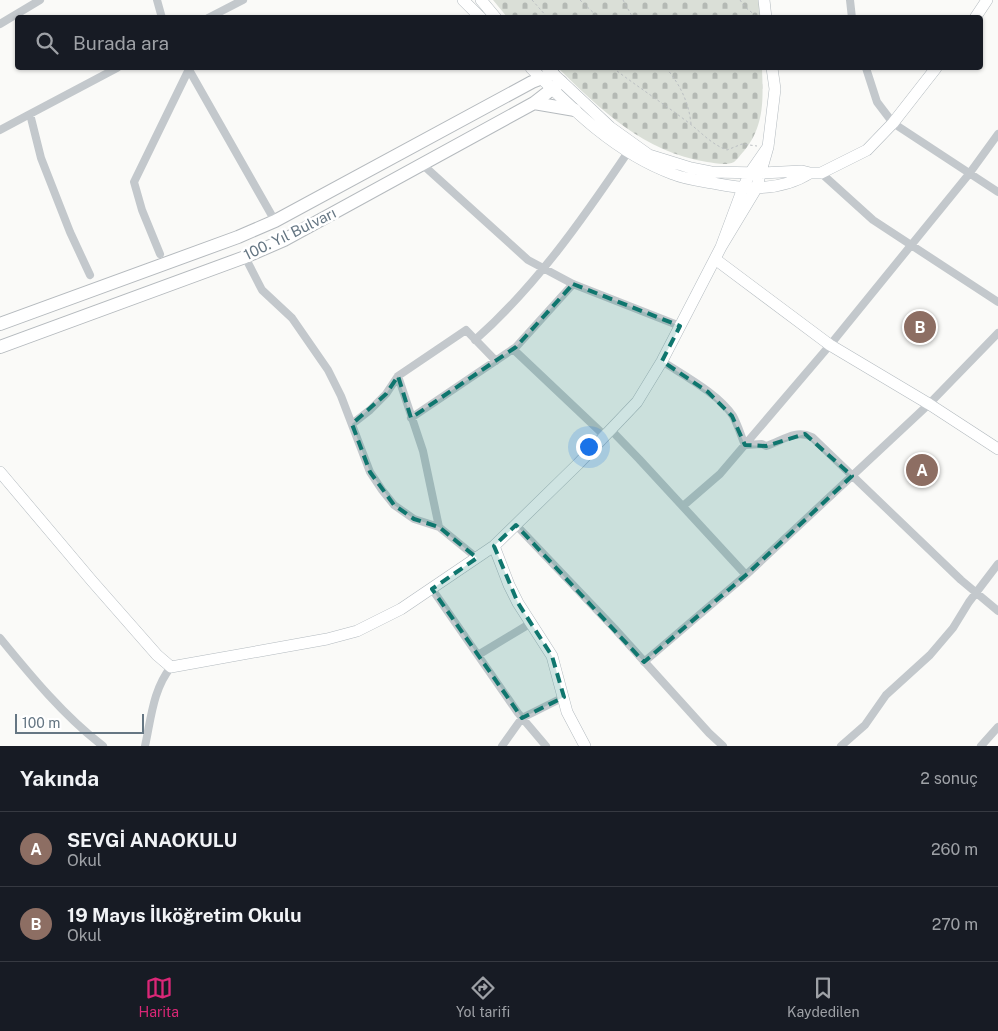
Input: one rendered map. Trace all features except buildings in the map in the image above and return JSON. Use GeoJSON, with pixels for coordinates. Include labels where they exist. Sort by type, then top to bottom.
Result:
{"type":"FeatureCollection","features":[{"type":"Feature","properties":{"kind":"main road","name":"100. Yıl Bulvarı"},"geometry":{"type":"LineString","coordinates":[[0,347],[245,257],[284,240],[534,104],[551,78]]}},
{"type":"Feature","properties":{"kind":"main road","name":"100. Yıl Bulvarı"},"geometry":{"type":"LineString","coordinates":[[0,324],[238,237],[275,221],[551,78]]}},
{"type":"Feature","properties":{"kind":"main road"},"geometry":{"type":"LineString","coordinates":[[534,104],[575,110]]}},
{"type":"Feature","properties":{"kind":"street"},"geometry":{"type":"LineString","coordinates":[[0,24],[40,0]]}},
{"type":"Feature","properties":{"kind":"street"},"geometry":{"type":"LineString","coordinates":[[156,0],[161,15]]}},
{"type":"Feature","properties":{"kind":"street"},"geometry":{"type":"LineString","coordinates":[[214,15],[243,0]]}},
{"type":"Feature","properties":{"kind":"street"},"geometry":{"type":"LineString","coordinates":[[463,0],[478,15]]}},
{"type":"Feature","properties":{"kind":"street"},"geometry":{"type":"LineString","coordinates":[[481,0],[494,15]]}},
{"type":"Feature","properties":{"kind":"street"},"geometry":{"type":"LineString","coordinates":[[764,0],[766,15]]}},
{"type":"Feature","properties":{"kind":"street"},"geometry":{"type":"LineString","coordinates":[[850,0],[852,15]]}},
{"type":"Feature","properties":{"kind":"street"},"geometry":{"type":"LineString","coordinates":[[977,15],[988,0]]}},
{"type":"Feature","properties":{"kind":"street"},"geometry":{"type":"LineString","coordinates":[[0,130],[113,70]]}},
{"type":"Feature","properties":{"kind":"street"},"geometry":{"type":"LineString","coordinates":[[160,254],[142,210],[134,182],[188,70]]}},
{"type":"Feature","properties":{"kind":"street"},"geometry":{"type":"LineString","coordinates":[[190,70],[275,221]]}},
{"type":"Feature","properties":{"kind":"street"},"geometry":{"type":"LineString","coordinates":[[535,70],[551,78],[610,128],[649,155],[711,172],[802,171],[815,173],[874,220],[998,302]]}},
{"type":"Feature","properties":{"kind":"street"},"geometry":{"type":"LineString","coordinates":[[721,247],[743,188],[755,173],[768,147],[775,89],[772,70]]}},
{"type":"Feature","properties":{"kind":"street"},"geometry":{"type":"LineString","coordinates":[[867,70],[877,102],[892,123],[998,192]]}},
{"type":"Feature","properties":{"kind":"street"},"geometry":{"type":"LineString","coordinates":[[551,78],[575,110],[605,136],[650,165],[675,175],[729,186],[756,189],[798,180],[867,150],[892,123],[934,70]]}},
{"type":"Feature","properties":{"kind":"street"},"geometry":{"type":"LineString","coordinates":[[30,114],[41,158],[70,232],[90,275]]}},
{"type":"Feature","properties":{"kind":"street"},"geometry":{"type":"LineString","coordinates":[[683,506],[720,474],[830,345],[969,174],[998,134]]}},
{"type":"Feature","properties":{"kind":"street"},"geometry":{"type":"LineString","coordinates":[[475,340],[500,318],[544,269],[583,218],[628,152]]}},
{"type":"Feature","properties":{"kind":"street"},"geometry":{"type":"LineString","coordinates":[[423,165],[528,260],[573,284],[680,326]]}},
{"type":"Feature","properties":{"kind":"street"},"geometry":{"type":"LineString","coordinates":[[145,746],[156,696],[163,677],[171,667],[357,631],[401,609],[494,546],[578,464],[637,402],[662,361],[714,259],[756,189],[755,173]]}},
{"type":"Feature","properties":{"kind":"street"},"geometry":{"type":"LineString","coordinates":[[245,257],[262,290],[292,318],[315,350],[337,388],[370,472],[382,490],[394,505],[414,518],[439,527],[477,558]]}},
{"type":"Feature","properties":{"kind":"street"},"geometry":{"type":"LineString","coordinates":[[714,259],[830,345],[929,404],[998,449]]}},
{"type":"Feature","properties":{"kind":"street"},"geometry":{"type":"LineString","coordinates":[[411,418],[513,349],[573,284]]}},
{"type":"Feature","properties":{"kind":"street"},"geometry":{"type":"LineString","coordinates":[[352,424],[386,394],[398,376],[466,330],[496,361]]}},
{"type":"Feature","properties":{"kind":"street"},"geometry":{"type":"LineString","coordinates":[[644,662],[746,575],[929,404],[998,333]]}},
{"type":"Feature","properties":{"kind":"street"},"geometry":{"type":"LineString","coordinates":[[513,349],[608,433],[683,506],[746,575]]}},
{"type":"Feature","properties":{"kind":"street"},"geometry":{"type":"LineString","coordinates":[[662,361],[721,403],[732,416],[745,445]]}},
{"type":"Feature","properties":{"kind":"street"},"geometry":{"type":"LineString","coordinates":[[398,376],[423,451],[439,527]]}},
{"type":"Feature","properties":{"kind":"street"},"geometry":{"type":"LineString","coordinates":[[745,445],[762,444],[766,446],[789,436],[805,434],[812,437],[998,611]]}},
{"type":"Feature","properties":{"kind":"street"},"geometry":{"type":"LineString","coordinates":[[0,472],[92,581],[157,654],[171,667]]}},
{"type":"Feature","properties":{"kind":"street"},"geometry":{"type":"LineString","coordinates":[[516,525],[709,734],[723,746]]}},
{"type":"Feature","properties":{"kind":"street"},"geometry":{"type":"LineString","coordinates":[[494,546],[509,585],[552,656],[567,712],[585,746]]}},
{"type":"Feature","properties":{"kind":"street"},"geometry":{"type":"LineString","coordinates":[[841,746],[865,725],[891,690],[930,655],[953,628],[976,592],[998,564]]}},
{"type":"Feature","properties":{"kind":"street"},"geometry":{"type":"LineString","coordinates":[[432,589],[522,718],[546,746]]}},
{"type":"Feature","properties":{"kind":"street"},"geometry":{"type":"LineString","coordinates":[[478,655],[531,623]]}},
{"type":"Feature","properties":{"kind":"street"},"geometry":{"type":"LineString","coordinates":[[0,638],[65,711],[103,746]]}},
{"type":"Feature","properties":{"kind":"street"},"geometry":{"type":"LineString","coordinates":[[502,746],[522,718],[564,698]]}},
{"type":"Feature","properties":{"kind":"street"},"geometry":{"type":"LineString","coordinates":[[981,746],[998,727]]}},
{"type":"Feature","properties":{"kind":"path"},"geometry":{"type":"LineString","coordinates":[[532,0],[545,15]]}},
{"type":"Feature","properties":{"kind":"path"},"geometry":{"type":"LineString","coordinates":[[580,0],[596,15]]}},
{"type":"Feature","properties":{"kind":"path"},"geometry":{"type":"LineString","coordinates":[[623,0],[631,15]]}},
{"type":"Feature","properties":{"kind":"path"},"geometry":{"type":"LineString","coordinates":[[740,0],[755,15]]}},
{"type":"Feature","properties":{"kind":"path"},"geometry":{"type":"LineString","coordinates":[[617,70],[647,94],[691,124],[717,146],[727,150],[742,144],[768,147]]}},
{"type":"Feature","properties":{"kind":"path"},"geometry":{"type":"LineString","coordinates":[[667,70],[681,90],[690,110],[691,124]]}},
{"type":"Feature","properties":{"kind":"highlighted area"},"geometry":{"type":"Polygon","coordinates":[[[573,284],[680,326],[662,361],[708,392],[732,416],[745,445],[766,446],[805,434],[852,476],[746,575],[644,662],[516,525],[494,546],[518,603],[552,656],[564,697],[522,718],[432,589],[477,558],[439,527],[414,519],[394,505],[370,472],[352,424],[386,394],[398,376],[411,418],[516,347],[573,284]]]}},
{"type":"Feature","properties":{"kind":"green space"},"geometry":{"type":"Polygon","coordinates":[[[493,0],[761,0],[761,15],[505,15],[493,0]]]}},
{"type":"Feature","properties":{"kind":"green space"},"geometry":{"type":"Polygon","coordinates":[[[560,70],[762,70],[762,101],[756,131],[744,151],[734,162],[728,164],[684,157],[663,149],[625,127],[560,70]]]}},
{"type":"Feature","properties":{"kind":"place","name":"19 Mayıs İlköğretim Okulu"},"geometry":{"type":"Point","coordinates":[920,327]}},
{"type":"Feature","properties":{"kind":"place","name":"SEVGİ ANAOKULU"},"geometry":{"type":"Point","coordinates":[922,470]}}]}
